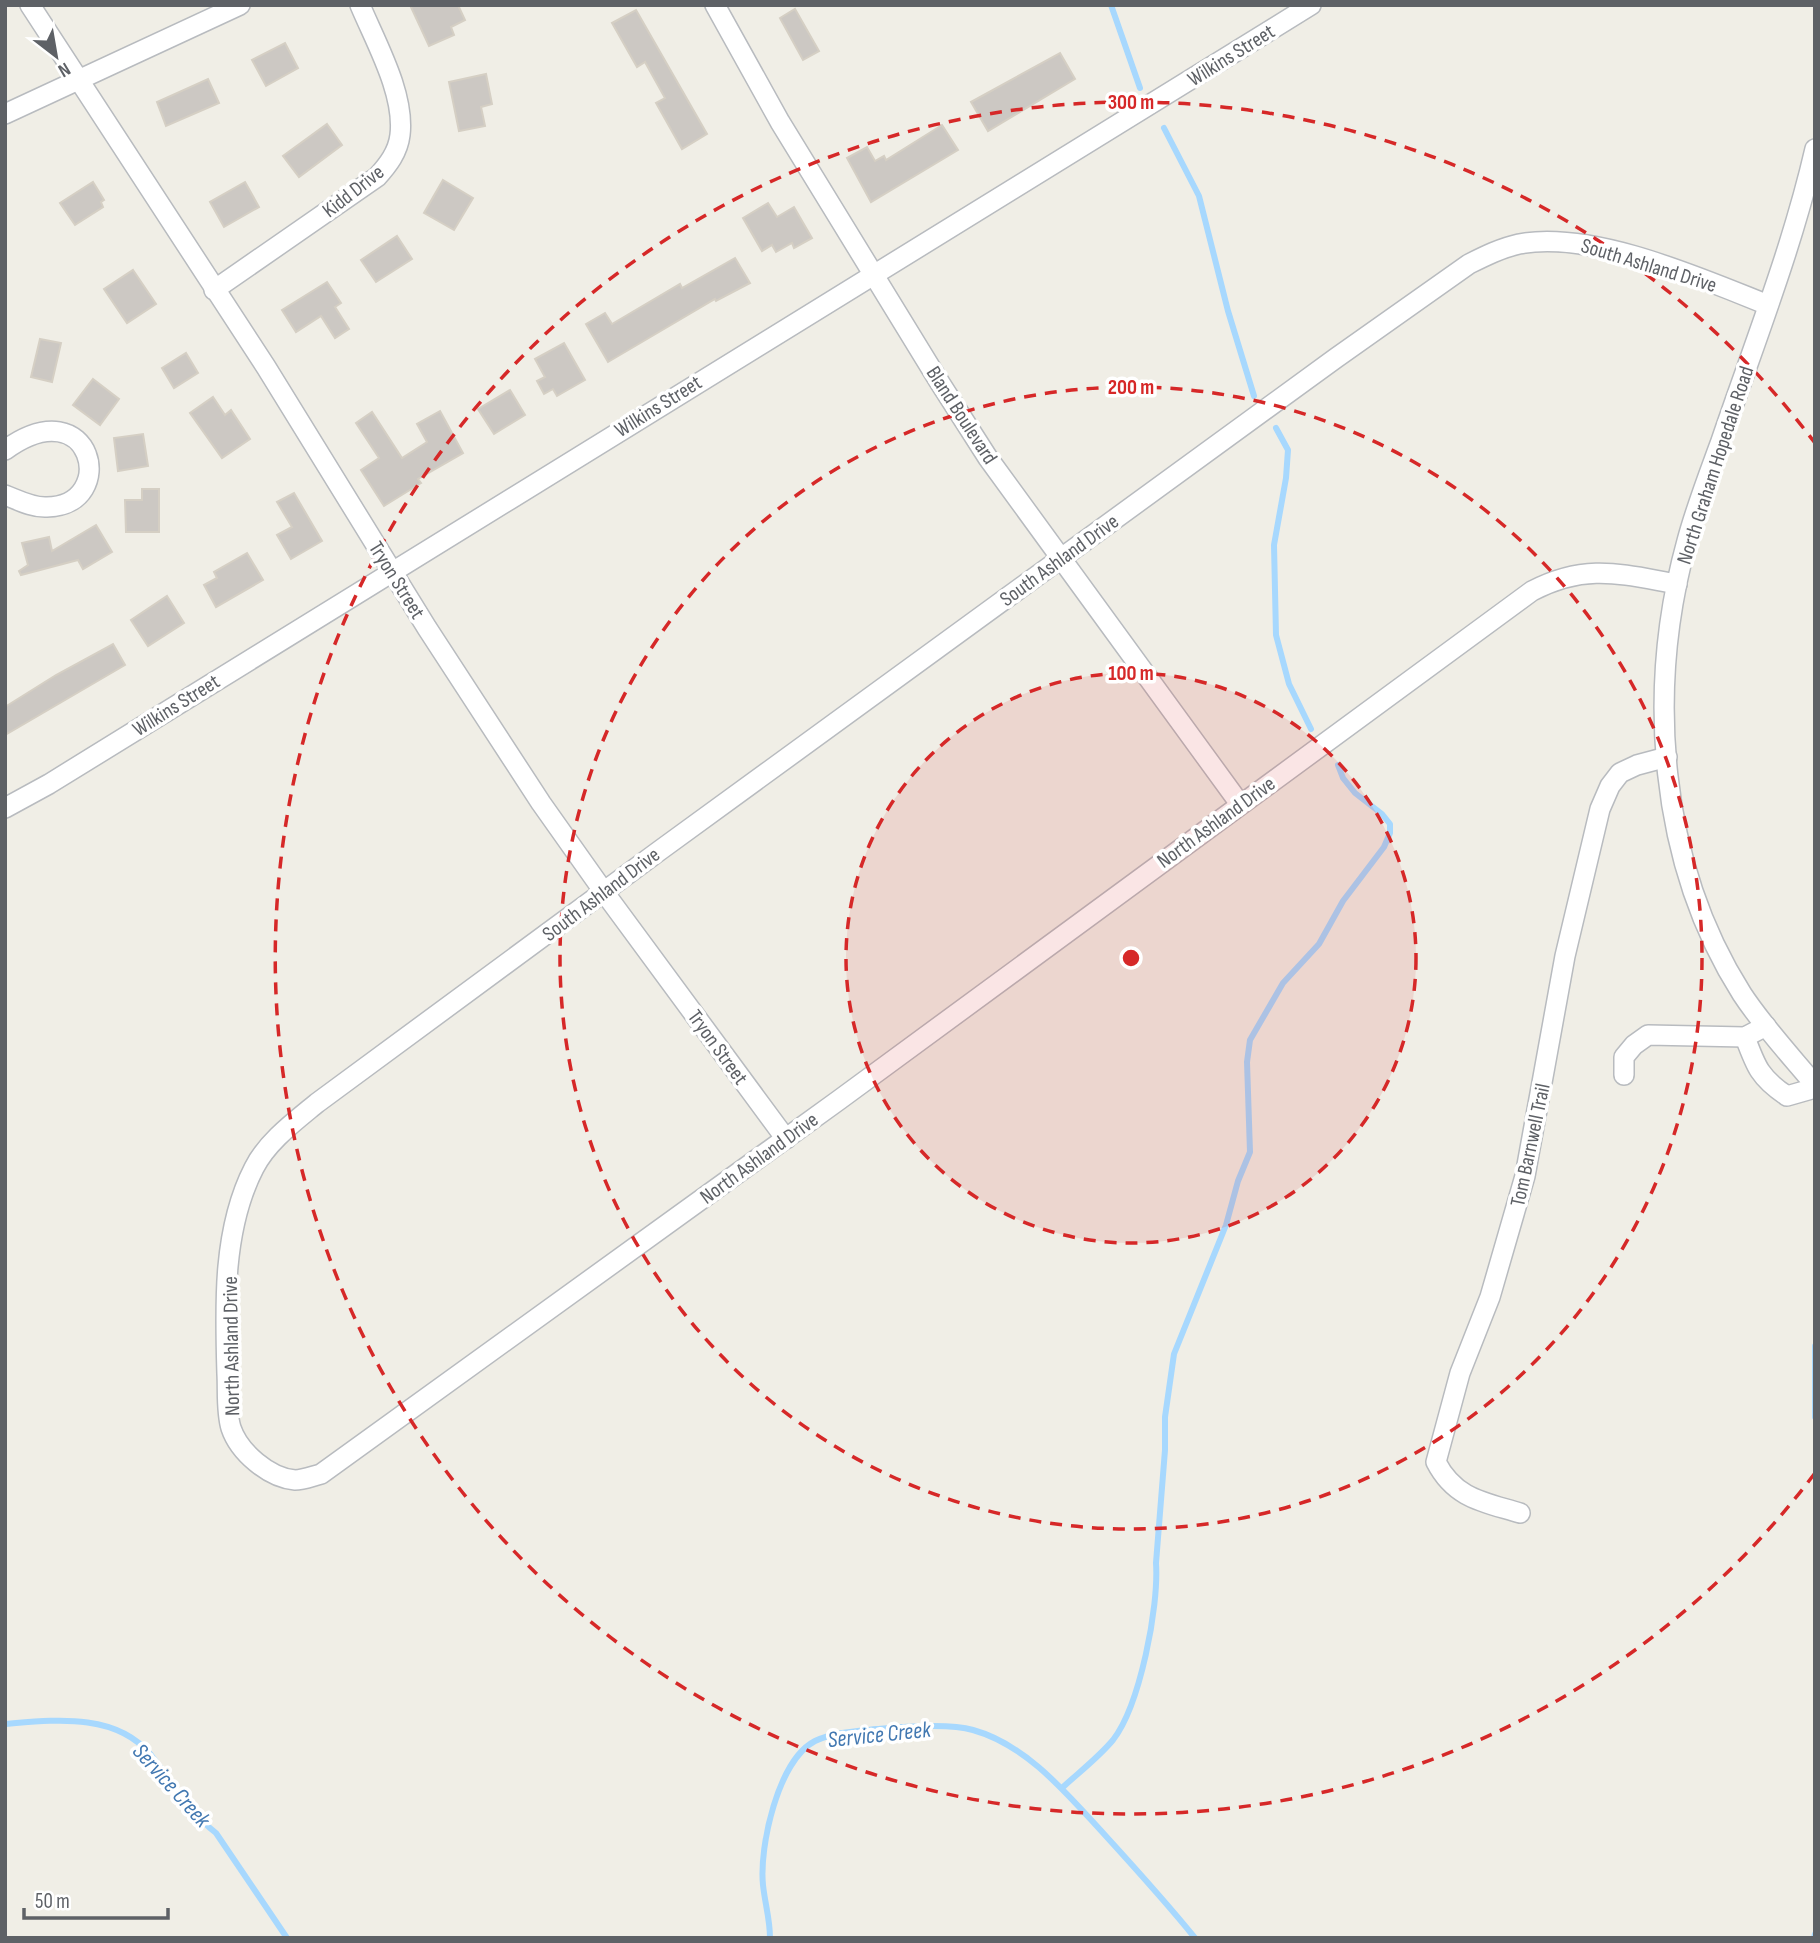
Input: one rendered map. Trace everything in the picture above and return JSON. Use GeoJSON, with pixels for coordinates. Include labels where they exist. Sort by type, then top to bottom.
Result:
{"type":"FeatureCollection","features":[{"type":"Feature","properties":{"kind":"street","name":"Tryon Street"},"geometry":{"type":"LineString","coordinates":[[30,5],[266,367],[393,573],[534,792],[604,892],[786,1139]]}},
{"type":"Feature","properties":{"kind":"street"},"geometry":{"type":"LineString","coordinates":[[5,114],[240,5]]}},
{"type":"Feature","properties":{"kind":"street","name":"Kidd Drive"},"geometry":{"type":"LineString","coordinates":[[214,290],[377,177],[393,159],[400,136],[400,103],[360,5]]}},
{"type":"Feature","properties":{"kind":"street","name":"Bland Boulevard"},"geometry":{"type":"LineString","coordinates":[[715,5],[780,122],[988,458],[1240,804]]}},
{"type":"Feature","properties":{"kind":"street","name":"Wilkins Street"},"geometry":{"type":"LineString","coordinates":[[5,807],[50,783],[393,573],[560,467],[1311,5]]}},
{"type":"Feature","properties":{"kind":"street","name":"North Graham Hopedale Road"},"geometry":{"type":"LineString","coordinates":[[1815,149],[1802,204],[1687,540],[1677,584],[1664,686],[1670,799],[1690,881],[1707,927],[1729,971],[1766,1026],[1815,1086]]}},
{"type":"Feature","properties":{"kind":"street","name":"South Ashland Drive"},"geometry":{"type":"LineString","coordinates":[[398,1044],[1061,558],[1469,264],[1493,252],[1519,244],[1572,242],[1612,250],[1768,304]]}},
{"type":"Feature","properties":{"kind":"street"},"geometry":{"type":"LineString","coordinates":[[5,450],[43,430],[61,431],[76,439],[87,454],[90,468],[88,482],[78,496],[62,505],[45,508],[5,495]]}},
{"type":"Feature","properties":{"kind":"street","name":"North Ashland Drive"},"geometry":{"type":"LineString","coordinates":[[398,1044],[317,1104],[273,1142],[254,1167],[243,1196],[232,1241],[226,1316],[231,1427],[244,1451],[278,1477],[297,1480],[321,1474],[786,1139],[1532,591],[1574,574],[1597,572],[1677,584]]}},
{"type":"Feature","properties":{"kind":"street","name":"Tom Barnwell Trail"},"geometry":{"type":"LineString","coordinates":[[1520,1513],[1468,1496],[1454,1488],[1436,1462],[1460,1373],[1490,1297],[1525,1176],[1565,956],[1600,809],[1609,786],[1620,773],[1667,757]]}},
{"type":"Feature","properties":{"kind":"street"},"geometry":{"type":"LineString","coordinates":[[1624,1076],[1625,1057],[1634,1045],[1648,1035],[1745,1037],[1766,1026]]}},
{"type":"Feature","properties":{"kind":"street"},"geometry":{"type":"LineString","coordinates":[[1745,1037],[1754,1063],[1768,1084],[1787,1096],[1815,1086]]}},
{"type":"Feature","properties":{"kind":"building"},"geometry":{"type":"Polygon","coordinates":[[[410,5],[458,5],[465,20],[451,27],[454,35],[429,46],[410,5]]]}},
{"type":"Feature","properties":{"kind":"building"},"geometry":{"type":"Polygon","coordinates":[[[795,9],[819,51],[803,60],[780,18],[795,9]]]}},
{"type":"Feature","properties":{"kind":"building"},"geometry":{"type":"Polygon","coordinates":[[[636,10],[707,134],[682,149],[656,103],[665,98],[645,62],[637,67],[612,23],[636,10]]]}},
{"type":"Feature","properties":{"kind":"building"},"geometry":{"type":"Polygon","coordinates":[[[285,43],[298,68],[266,86],[252,60],[285,43]]]}},
{"type":"Feature","properties":{"kind":"building"},"geometry":{"type":"Polygon","coordinates":[[[1060,53],[1075,79],[988,131],[971,102],[1060,53]]]}},
{"type":"Feature","properties":{"kind":"building"},"geometry":{"type":"Polygon","coordinates":[[[486,74],[492,104],[481,107],[485,126],[459,131],[449,82],[486,74]]]}},
{"type":"Feature","properties":{"kind":"building"},"geometry":{"type":"Polygon","coordinates":[[[208,79],[219,103],[166,126],[157,102],[208,79]]]}},
{"type":"Feature","properties":{"kind":"building"},"geometry":{"type":"Polygon","coordinates":[[[327,124],[342,145],[299,177],[283,156],[327,124]]]}},
{"type":"Feature","properties":{"kind":"building"},"geometry":{"type":"Polygon","coordinates":[[[942,125],[958,150],[871,202],[847,158],[867,147],[875,161],[884,156],[886,160],[942,125]]]}},
{"type":"Feature","properties":{"kind":"building"},"geometry":{"type":"Polygon","coordinates":[[[443,180],[473,198],[454,230],[424,213],[443,180]]]}},
{"type":"Feature","properties":{"kind":"building"},"geometry":{"type":"Polygon","coordinates":[[[93,182],[104,200],[101,202],[103,207],[75,225],[60,203],[93,182]]]}},
{"type":"Feature","properties":{"kind":"building"},"geometry":{"type":"Polygon","coordinates":[[[245,182],[259,207],[224,227],[210,202],[245,182]]]}},
{"type":"Feature","properties":{"kind":"building"},"geometry":{"type":"Polygon","coordinates":[[[768,203],[777,217],[794,207],[812,238],[794,248],[792,243],[776,252],[772,245],[762,251],[743,218],[768,203]]]}},
{"type":"Feature","properties":{"kind":"building"},"geometry":{"type":"Polygon","coordinates":[[[397,236],[412,259],[376,282],[361,260],[397,236]]]}},
{"type":"Feature","properties":{"kind":"building"},"geometry":{"type":"Polygon","coordinates":[[[735,258],[750,283],[716,301],[715,299],[608,362],[586,324],[605,313],[612,324],[680,284],[682,288],[735,258]]]}},
{"type":"Feature","properties":{"kind":"building"},"geometry":{"type":"Polygon","coordinates":[[[133,270],[156,304],[127,323],[104,289],[133,270]]]}},
{"type":"Feature","properties":{"kind":"building"},"geometry":{"type":"Polygon","coordinates":[[[327,282],[341,303],[335,307],[349,329],[335,338],[321,316],[296,332],[282,310],[327,282]]]}},
{"type":"Feature","properties":{"kind":"building"},"geometry":{"type":"Polygon","coordinates":[[[40,339],[61,343],[52,382],[31,377],[40,339]]]}},
{"type":"Feature","properties":{"kind":"building"},"geometry":{"type":"Polygon","coordinates":[[[564,343],[585,380],[557,396],[553,389],[544,394],[537,381],[545,377],[535,359],[564,343]]]}},
{"type":"Feature","properties":{"kind":"building"},"geometry":{"type":"Polygon","coordinates":[[[186,353],[198,373],[174,388],[162,368],[186,353]]]}},
{"type":"Feature","properties":{"kind":"building"},"geometry":{"type":"Polygon","coordinates":[[[93,379],[119,399],[100,425],[73,405],[93,379]]]}},
{"type":"Feature","properties":{"kind":"building"},"geometry":{"type":"Polygon","coordinates":[[[510,390],[525,415],[494,434],[478,409],[510,390]]]}},
{"type":"Feature","properties":{"kind":"building"},"geometry":{"type":"Polygon","coordinates":[[[213,397],[225,415],[231,410],[250,439],[222,458],[190,413],[213,397]]]}},
{"type":"Feature","properties":{"kind":"building"},"geometry":{"type":"Polygon","coordinates":[[[440,411],[463,453],[418,479],[421,483],[384,506],[361,470],[379,458],[356,423],[372,412],[402,458],[427,442],[417,424],[440,411]]]}},
{"type":"Feature","properties":{"kind":"building"},"geometry":{"type":"Polygon","coordinates":[[[143,434],[148,466],[118,471],[114,438],[143,434]]]}},
{"type":"Feature","properties":{"kind":"building"},"geometry":{"type":"Polygon","coordinates":[[[142,489],[159,489],[159,532],[126,532],[125,500],[142,500],[142,489]]]}},
{"type":"Feature","properties":{"kind":"building"},"geometry":{"type":"Polygon","coordinates":[[[294,493],[322,541],[291,559],[277,535],[292,527],[277,502],[294,493]]]}},
{"type":"Feature","properties":{"kind":"building"},"geometry":{"type":"Polygon","coordinates":[[[96,525],[112,552],[83,569],[78,560],[21,575],[19,571],[28,565],[22,543],[49,537],[52,551],[96,525]]]}},
{"type":"Feature","properties":{"kind":"building"},"geometry":{"type":"Polygon","coordinates":[[[247,553],[263,580],[216,607],[204,585],[217,578],[214,572],[247,553]]]}},
{"type":"Feature","properties":{"kind":"building"},"geometry":{"type":"Polygon","coordinates":[[[167,596],[184,623],[148,646],[131,620],[167,596]]]}},
{"type":"Feature","properties":{"kind":"building"},"geometry":{"type":"Polygon","coordinates":[[[113,644],[125,665],[5,735],[5,707],[113,644]]]}},
{"type":"Feature","properties":{"kind":"waterway"},"geometry":{"type":"LineString","coordinates":[[1111,5],[1140,88]]}},
{"type":"Feature","properties":{"kind":"waterway"},"geometry":{"type":"LineString","coordinates":[[1164,128],[1199,196],[1228,311],[1254,396]]}},
{"type":"Feature","properties":{"kind":"waterway"},"geometry":{"type":"LineString","coordinates":[[1276,428],[1288,450],[1286,478],[1274,545],[1276,635],[1289,684],[1311,729]]}},
{"type":"Feature","properties":{"kind":"waterway"},"geometry":{"type":"LineString","coordinates":[[1062,1788],[1113,1740],[1132,1704],[1146,1655],[1154,1604],[1165,1417],[1174,1354],[1226,1225],[1238,1181],[1250,1152],[1247,1062],[1250,1040],[1283,983],[1319,944],[1343,901],[1384,847],[1390,833],[1390,824],[1382,814],[1355,793],[1343,778],[1338,765]]}},
{"type":"Feature","properties":{"kind":"waterway","name":"Service Creek"},"geometry":{"type":"LineString","coordinates":[[1815,1346],[1815,1417]]}},
{"type":"Feature","properties":{"kind":"waterway","name":"Service Creek"},"geometry":{"type":"LineString","coordinates":[[5,1724],[83,1722],[120,1731],[137,1741],[151,1755],[189,1806],[216,1833],[287,1938]]}},
{"type":"Feature","properties":{"kind":"waterway","name":"Service Creek"},"geometry":{"type":"LineString","coordinates":[[770,1938],[763,1885],[764,1849],[781,1785],[802,1751],[822,1738],[854,1731],[939,1726],[973,1730],[993,1737],[1045,1773],[1076,1803],[1195,1938]]}},
{"type":"Feature","properties":{"kind":"waterway","name":"Service Creek"},"geometry":{"type":"LineString","coordinates":[[1814,1938],[1815,1934]]}}]}
